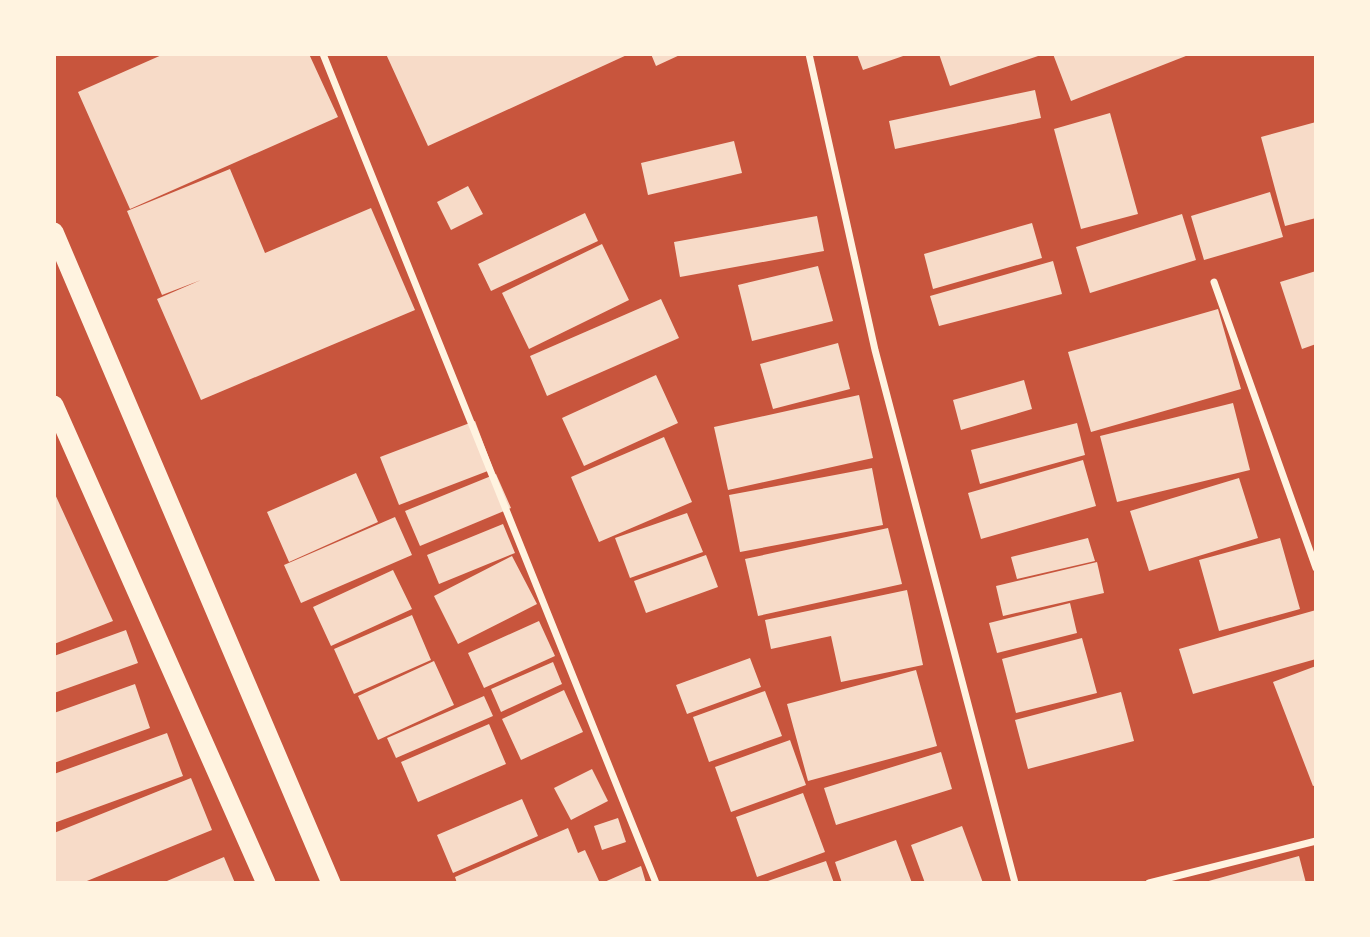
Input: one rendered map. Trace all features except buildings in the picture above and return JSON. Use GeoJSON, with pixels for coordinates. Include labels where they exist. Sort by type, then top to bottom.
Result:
{"type":"FeatureCollection","features":[{"type":"Feature","properties":{"kind":"highway"},"geometry":{"type":"LineString","coordinates":[[54,232],[331,883]]}},
{"type":"Feature","properties":{"kind":"highway"},"geometry":{"type":"LineString","coordinates":[[54,405],[266,883]]}},
{"type":"Feature","properties":{"kind":"street"},"geometry":{"type":"LineString","coordinates":[[323,54],[656,883]]}},
{"type":"Feature","properties":{"kind":"street"},"geometry":{"type":"LineString","coordinates":[[810,54],[875,351],[1015,883]]}},
{"type":"Feature","properties":{"kind":"street"},"geometry":{"type":"LineString","coordinates":[[1214,282],[1316,568]]}},
{"type":"Feature","properties":{"kind":"street"},"geometry":{"type":"LineString","coordinates":[[1149,883],[1316,841]]}}]}
